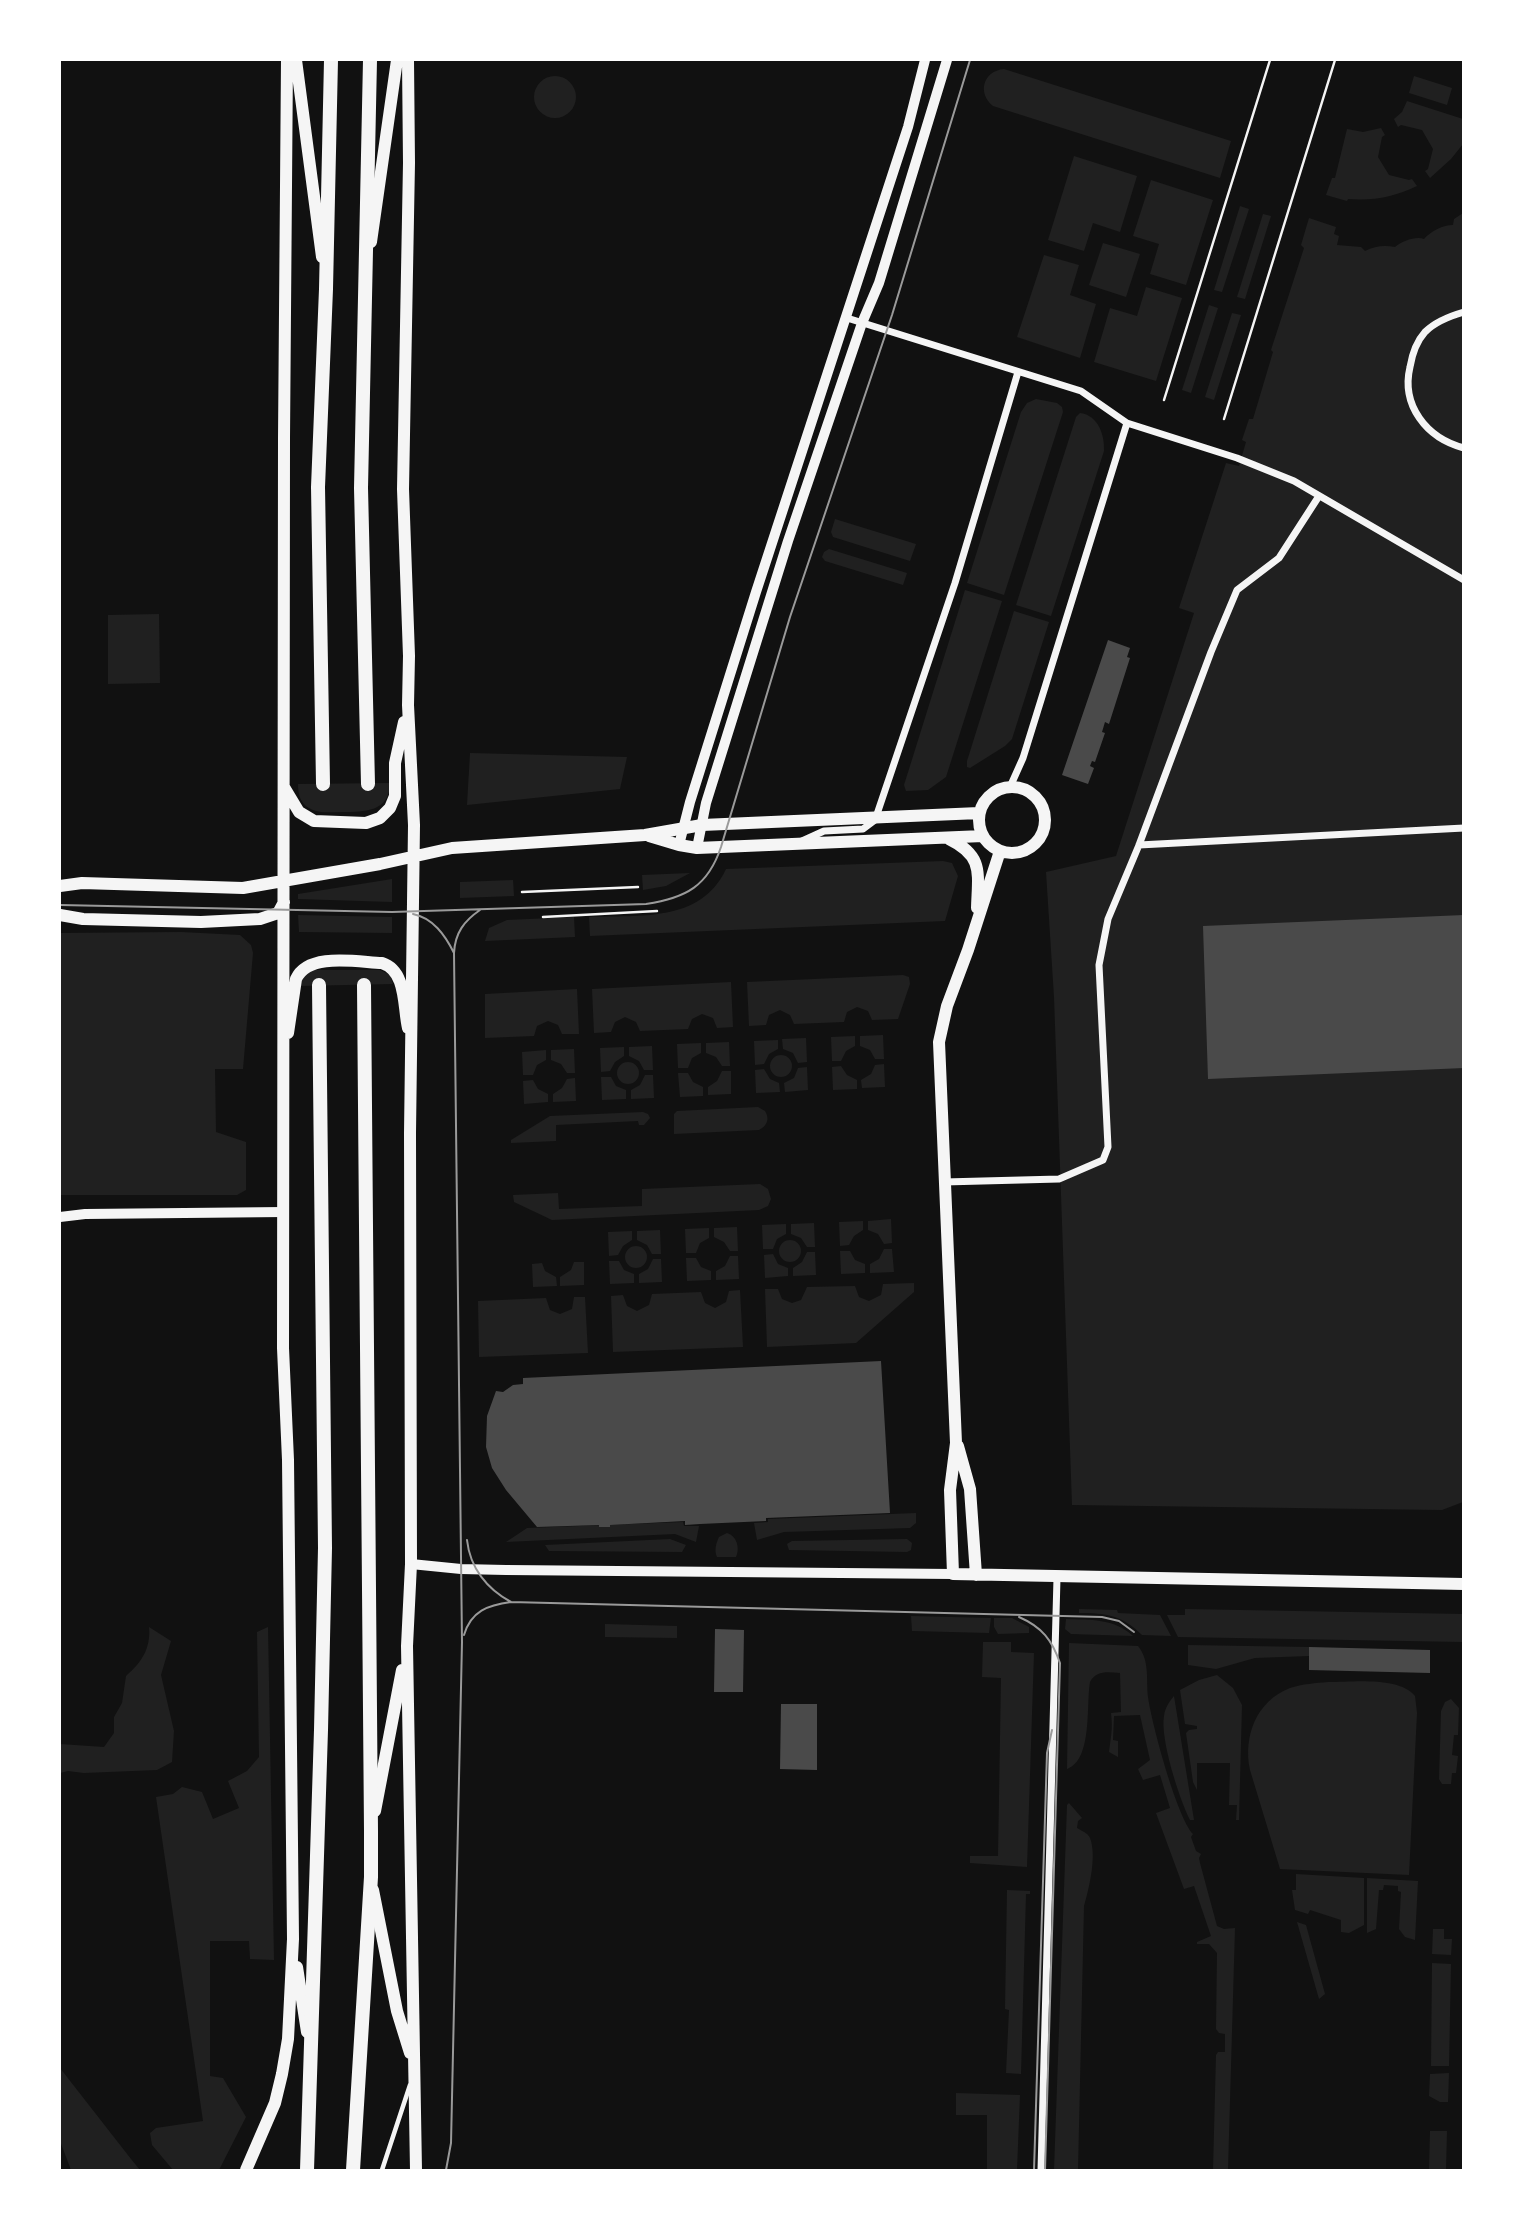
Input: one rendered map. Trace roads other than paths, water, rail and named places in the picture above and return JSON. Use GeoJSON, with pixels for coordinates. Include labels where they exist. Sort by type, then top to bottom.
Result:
{"type":"FeatureCollection","features":[{"type":"Feature","properties":{"kind":"main road"},"geometry":{"type":"LineString","coordinates":[[246,2171],[275,2103],[282,2074],[288,2039],[293,1939],[288,1460],[283,1348],[282,939],[285,881],[287,60]]}},
{"type":"Feature","properties":{"kind":"main road"},"geometry":{"type":"LineString","coordinates":[[296,60],[326,289]]}},
{"type":"Feature","properties":{"kind":"main road"},"geometry":{"type":"LineString","coordinates":[[323,784],[318,487],[331,60]]}},
{"type":"Feature","properties":{"kind":"main road"},"geometry":{"type":"LineString","coordinates":[[368,784],[361,488],[370,60]]}},
{"type":"Feature","properties":{"kind":"main road"},"geometry":{"type":"LineString","coordinates":[[365,287],[397,60]]}},
{"type":"Feature","properties":{"kind":"main road"},"geometry":{"type":"LineString","coordinates":[[408,60],[409,163],[403,489],[414,825],[410,1133],[411,1564],[407,1646],[416,2171]]}},
{"type":"Feature","properties":{"kind":"main road"},"geometry":{"type":"LineString","coordinates":[[284,787],[299,811],[314,821],[366,823],[380,818],[390,808],[395,796],[395,763],[408,705]]}},
{"type":"Feature","properties":{"kind":"main road"},"geometry":{"type":"LineString","coordinates":[[1010,787],[1028,791],[1036,797],[1045,814],[1042,835],[1028,850],[1019,853],[1000,851],[983,836],[979,813],[986,799],[993,793],[1010,787]]}},
{"type":"Feature","properties":{"kind":"main road"},"geometry":{"type":"LineString","coordinates":[[60,886],[82,883],[243,888],[452,848],[645,835],[702,825],[979,813]]}},
{"type":"Feature","properties":{"kind":"main road"},"geometry":{"type":"LineString","coordinates":[[645,835],[697,848],[983,836]]}},
{"type":"Feature","properties":{"kind":"main road"},"geometry":{"type":"LineString","coordinates":[[945,838],[965,848],[976,862],[977,925]]}},
{"type":"Feature","properties":{"kind":"main road"},"geometry":{"type":"LineString","coordinates":[[1000,851],[977,925],[947,1006],[939,1042],[957,1443],[950,1490],[953,1574],[1464,1584]]}},
{"type":"Feature","properties":{"kind":"main road"},"geometry":{"type":"LineString","coordinates":[[60,915],[83,919],[201,922],[269,917],[278,913],[289,887],[302,878]]}},
{"type":"Feature","properties":{"kind":"main road"},"geometry":{"type":"LineString","coordinates":[[243,919],[271,923],[282,939]]}},
{"type":"Feature","properties":{"kind":"main road"},"geometry":{"type":"LineString","coordinates":[[284,1051],[296,979],[305,967],[322,962],[389,965],[400,981],[413,1049]]}},
{"type":"Feature","properties":{"kind":"main road"},"geometry":{"type":"LineString","coordinates":[[307,2171],[325,1548],[319,985]]}},
{"type":"Feature","properties":{"kind":"main road"},"geometry":{"type":"LineString","coordinates":[[353,2171],[371,1877],[364,985]]}},
{"type":"Feature","properties":{"kind":"main road"},"geometry":{"type":"LineString","coordinates":[[957,1443],[970,1489],[976,1574]]}},
{"type":"Feature","properties":{"kind":"main road"},"geometry":{"type":"LineString","coordinates":[[371,1831],[407,1646]]}},
{"type":"Feature","properties":{"kind":"main road"},"geometry":{"type":"LineString","coordinates":[[371,1877],[397,2011],[415,2070]]}},
{"type":"Feature","properties":{"kind":"main road"},"geometry":{"type":"LineString","coordinates":[[293,1939],[310,2049]]}},
{"type":"Feature","properties":{"kind":"street"},"geometry":{"type":"LineString","coordinates":[[679,845],[756,592],[908,127],[925,60]]}},
{"type":"Feature","properties":{"kind":"street"},"geometry":{"type":"LineString","coordinates":[[697,848],[706,803],[788,541],[862,323],[879,283],[947,60]]}},
{"type":"Feature","properties":{"kind":"street"},"geometry":{"type":"LineString","coordinates":[[1464,312],[1447,317],[1425,332],[1412,355],[1407,381],[1410,404],[1426,427],[1440,439],[1464,448]]}},
{"type":"Feature","properties":{"kind":"street"},"geometry":{"type":"LineString","coordinates":[[847,318],[1081,391],[1127,423],[1237,458],[1294,481],[1464,580]]}},
{"type":"Feature","properties":{"kind":"street"},"geometry":{"type":"LineString","coordinates":[[790,844],[824,831],[863,829],[871,825],[876,818],[954,583],[1018,372]]}},
{"type":"Feature","properties":{"kind":"street"},"geometry":{"type":"LineString","coordinates":[[1010,787],[1023,758],[1127,423]]}},
{"type":"Feature","properties":{"kind":"street"},"geometry":{"type":"LineString","coordinates":[[944,1182],[1059,1179],[1103,1160],[1108,1147],[1099,965],[1108,919],[1237,590],[1279,558],[1319,496]]}},
{"type":"Feature","properties":{"kind":"street"},"geometry":{"type":"LineString","coordinates":[[1139,845],[1464,828]]}},
{"type":"Feature","properties":{"kind":"street"},"geometry":{"type":"LineString","coordinates":[[60,1217],[85,1214],[284,1212]]}},
{"type":"Feature","properties":{"kind":"street"},"geometry":{"type":"LineString","coordinates":[[411,1564],[506,1570],[953,1574]]}},
{"type":"Feature","properties":{"kind":"street"},"geometry":{"type":"LineString","coordinates":[[1041,2171],[1057,1578]]}},
{"type":"Feature","properties":{"kind":"lane"},"geometry":{"type":"LineString","coordinates":[[382,2171],[415,2070]]}},
{"type":"Feature","properties":{"kind":"tram line"},"geometry":{"type":"LineString","coordinates":[[60,905],[392,912],[646,904],[684,894],[702,881],[721,847],[790,617],[892,315],[970,60]]}},
{"type":"Feature","properties":{"kind":"tram line"},"geometry":{"type":"LineString","coordinates":[[446,2170],[451,2143],[462,1642],[454,953],[461,928],[480,910]]}},
{"type":"Feature","properties":{"kind":"tram line"},"geometry":{"type":"LineString","coordinates":[[413,914],[427,919],[438,928],[454,953]]}},
{"type":"Feature","properties":{"kind":"tram line"},"geometry":{"type":"LineString","coordinates":[[467,1540],[472,1560],[481,1577],[494,1591],[511,1602]]}},
{"type":"Feature","properties":{"kind":"tram line"},"geometry":{"type":"LineString","coordinates":[[464,1635],[471,1620],[481,1611],[511,1602],[1102,1617],[1119,1621],[1134,1632]]}},
{"type":"Feature","properties":{"kind":"tram line"},"geometry":{"type":"LineString","coordinates":[[1019,1617],[1045,1635],[1060,1663],[1045,2170]]}},
{"type":"Feature","properties":{"kind":"tram line"},"geometry":{"type":"LineString","coordinates":[[1034,2170],[1047,1753],[1052,1730]]}}]}
